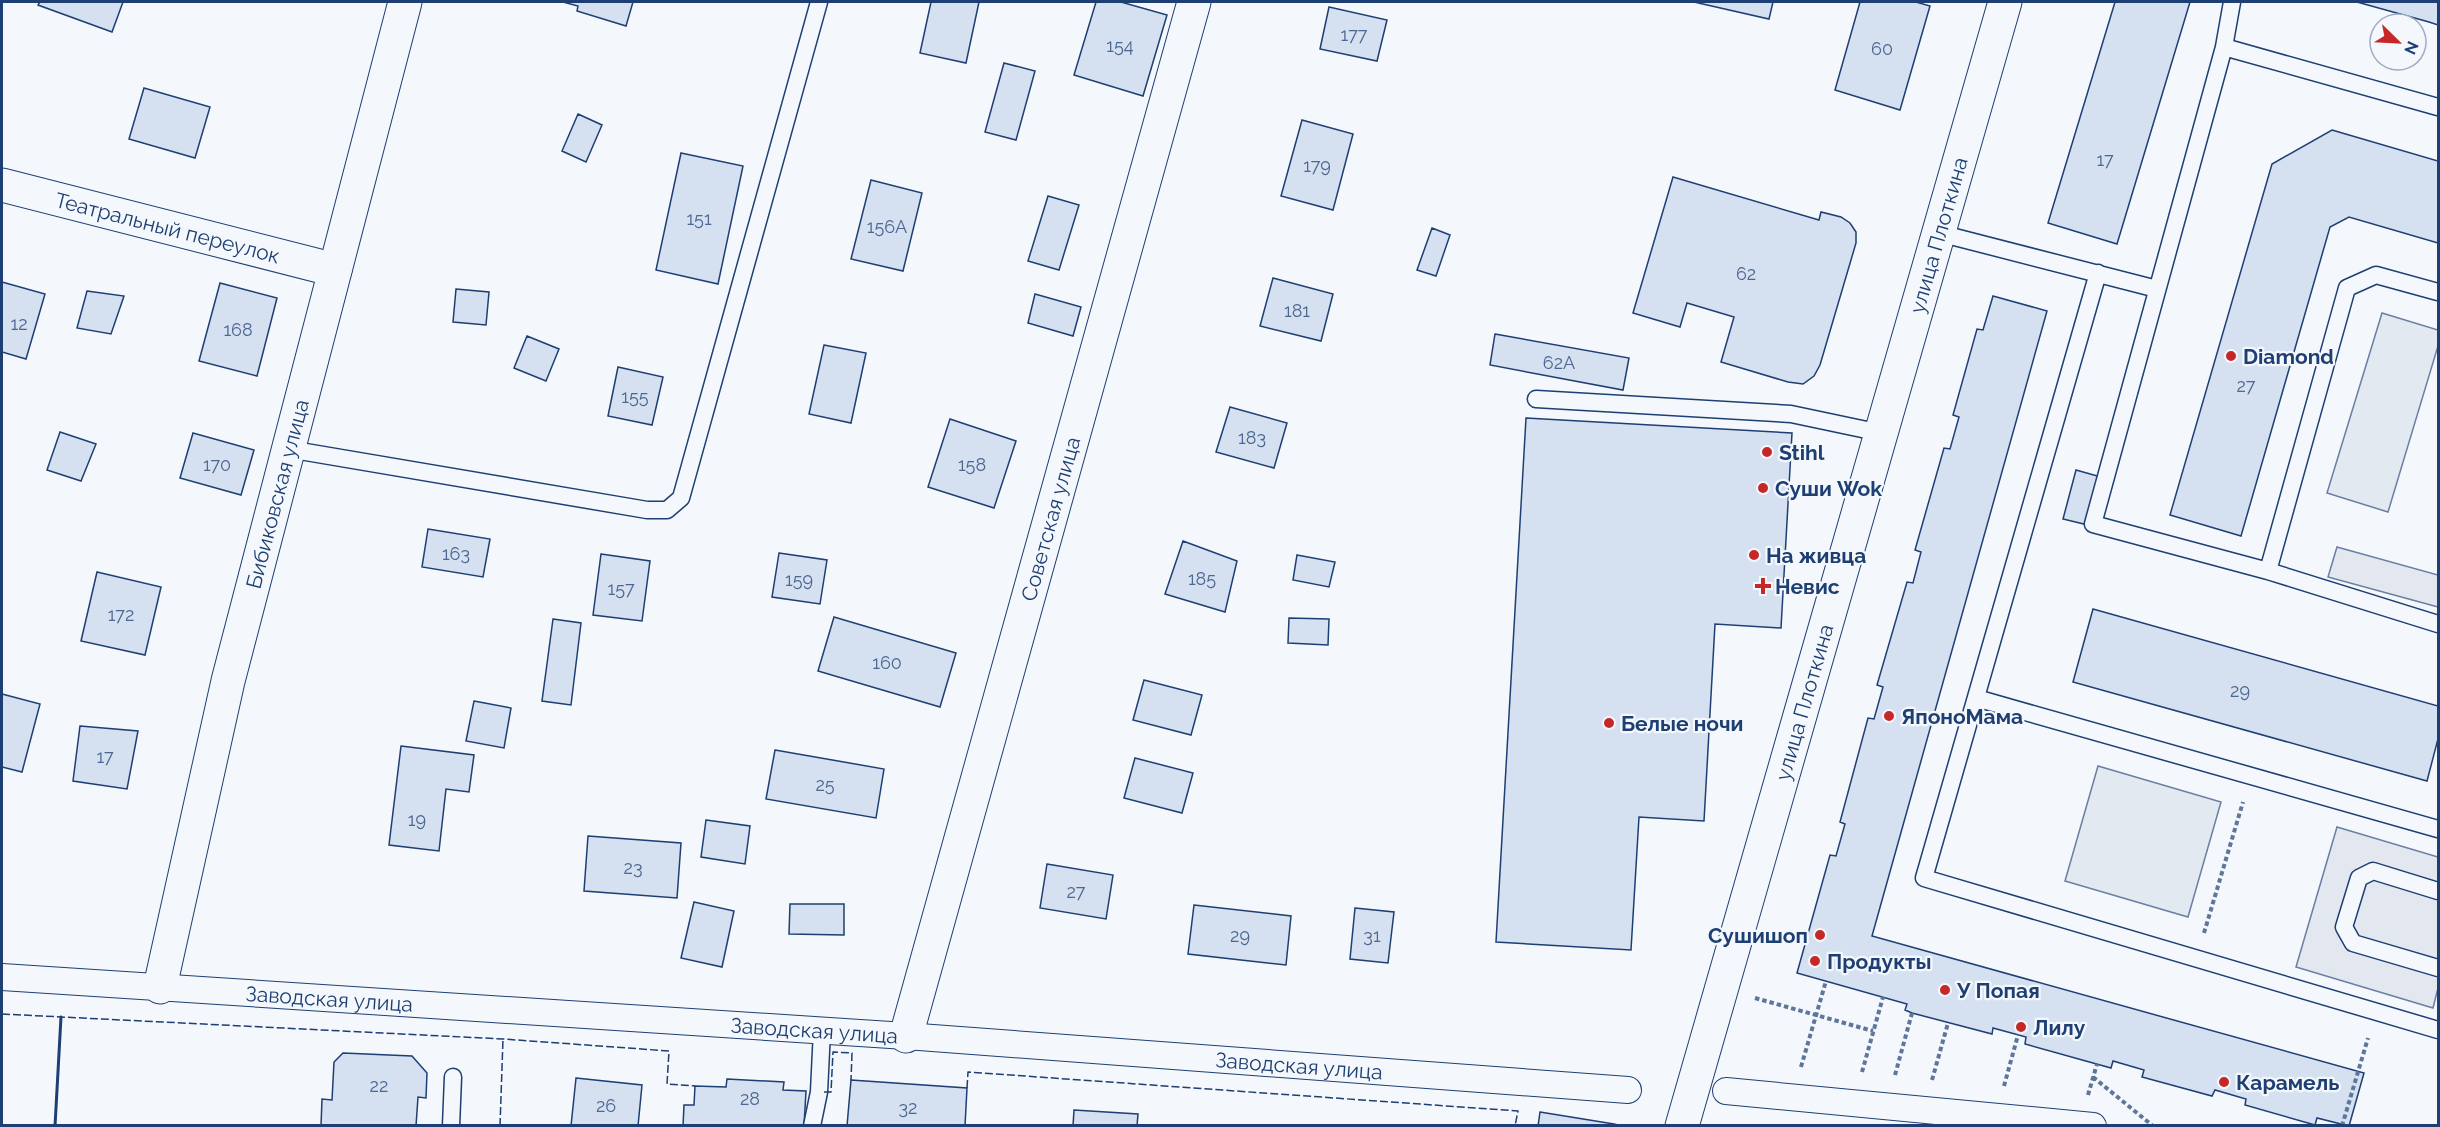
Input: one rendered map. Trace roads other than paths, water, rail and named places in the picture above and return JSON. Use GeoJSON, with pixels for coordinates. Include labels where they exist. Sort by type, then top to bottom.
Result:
{"type":"FeatureCollection","features":[{"type":"Feature","properties":{"kind":"street","name":"Бибиковская улица"},"geometry":{"type":"LineString","coordinates":[[160,987],[228,681],[405,2]]}},
{"type":"Feature","properties":{"kind":"street","name":"Советская улица"},"geometry":{"type":"LineString","coordinates":[[906,1036],[1194,2]]}},
{"type":"Feature","properties":{"kind":"street","name":"улица Плоткина"},"geometry":{"type":"LineString","coordinates":[[1682,1125],[2005,2]]}},
{"type":"Feature","properties":{"kind":"street","name":"Театральный переулок"},"geometry":{"type":"LineString","coordinates":[[2,185],[335,270]]}},
{"type":"Feature","properties":{"kind":"street","name":"Заводская улица"},"geometry":{"type":"LineString","coordinates":[[2,977],[822,1030],[1628,1090]]}},
{"type":"Feature","properties":{"kind":"street"},"geometry":{"type":"LineString","coordinates":[[1726,1091],[2092,1125]]}},
{"type":"Feature","properties":{"kind":"lane"},"geometry":{"type":"LineString","coordinates":[[288,449],[647,510],[667,510],[681,498],[819,2]]}},
{"type":"Feature","properties":{"kind":"lane"},"geometry":{"type":"LineString","coordinates":[[2232,2],[2224,47],[2093,524],[2268,571],[2439,624]]}},
{"type":"Feature","properties":{"kind":"lane"},"geometry":{"type":"LineString","coordinates":[[2224,47],[2439,107]]}},
{"type":"Feature","properties":{"kind":"lane"},"geometry":{"type":"LineString","coordinates":[[1939,233],[2157,289]]}},
{"type":"Feature","properties":{"kind":"lane"},"geometry":{"type":"LineString","coordinates":[[2098,273],[1924,878],[2439,1030]]}},
{"type":"Feature","properties":{"kind":"lane"},"geometry":{"type":"LineString","coordinates":[[2268,571],[2347,288],[2376,275],[2439,292]]}},
{"type":"Feature","properties":{"kind":"lane"},"geometry":{"type":"LineString","coordinates":[[1536,399],[1791,414],[1881,433]]}},
{"type":"Feature","properties":{"kind":"lane"},"geometry":{"type":"LineString","coordinates":[[1976,698],[2439,829]]}},
{"type":"Feature","properties":{"kind":"lane"},"geometry":{"type":"LineString","coordinates":[[2439,891],[2373,871],[2359,878],[2344,927],[2353,943],[2439,968]]}},
{"type":"Feature","properties":{"kind":"lane"},"geometry":{"type":"LineString","coordinates":[[812,1125],[819,1092],[822,1030]]}},
{"type":"Feature","properties":{"kind":"lane"},"geometry":{"type":"LineString","coordinates":[[451,1125],[453,1077]]}},
{"type":"Feature","properties":{"kind":"place","name":"Diamond"},"geometry":{"type":"Point","coordinates":[2231,356]}},
{"type":"Feature","properties":{"kind":"place","name":"Stihl"},"geometry":{"type":"Point","coordinates":[1767,452]}},
{"type":"Feature","properties":{"kind":"place","name":"Суши Wok"},"geometry":{"type":"Point","coordinates":[1763,488]}},
{"type":"Feature","properties":{"kind":"place","name":"На живца"},"geometry":{"type":"Point","coordinates":[1754,555]}},
{"type":"Feature","properties":{"kind":"place","name":"Невис"},"geometry":{"type":"Point","coordinates":[1763,586]}},
{"type":"Feature","properties":{"kind":"place","name":"ЯпоноМама"},"geometry":{"type":"Point","coordinates":[1889,716]}},
{"type":"Feature","properties":{"kind":"place","name":"Белые ночи"},"geometry":{"type":"Point","coordinates":[1609,723]}},
{"type":"Feature","properties":{"kind":"place","name":"Сушишоп"},"geometry":{"type":"Point","coordinates":[1820,935]}},
{"type":"Feature","properties":{"kind":"place","name":"Продукты"},"geometry":{"type":"Point","coordinates":[1815,961]}},
{"type":"Feature","properties":{"kind":"place","name":"У Попая"},"geometry":{"type":"Point","coordinates":[1945,990]}},
{"type":"Feature","properties":{"kind":"place","name":"Лилу"},"geometry":{"type":"Point","coordinates":[2021,1027]}},
{"type":"Feature","properties":{"kind":"place","name":"Карамель"},"geometry":{"type":"Point","coordinates":[2224,1082]}}]}
